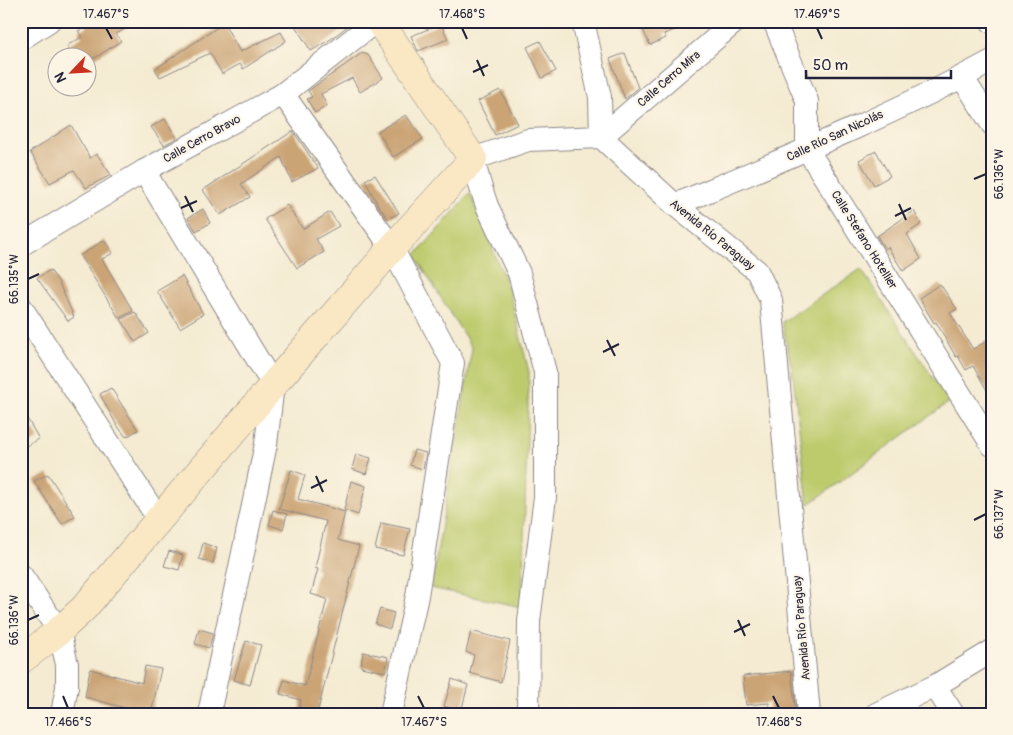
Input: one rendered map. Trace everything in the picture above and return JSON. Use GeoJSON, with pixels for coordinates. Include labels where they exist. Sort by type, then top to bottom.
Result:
{"type":"FeatureCollection","features":[{"type":"Feature","properties":{"kind":"street"},"geometry":{"type":"LineString","coordinates":[[21,39],[49,21]]}},
{"type":"Feature","properties":{"kind":"street"},"geometry":{"type":"LineString","coordinates":[[377,21],[473,159],[488,206],[519,273],[545,372],[545,497],[529,621],[528,714]]}},
{"type":"Feature","properties":{"kind":"street","name":"Calle Cerro Bravo"},"geometry":{"type":"LineString","coordinates":[[21,245],[144,171],[283,94],[377,21]]}},
{"type":"Feature","properties":{"kind":"street"},"geometry":{"type":"LineString","coordinates":[[21,660],[59,631],[84,608],[392,248],[473,159],[528,140],[601,137],[600,96],[582,21]]}},
{"type":"Feature","properties":{"kind":"street","name":"Calle Cerro Mira"},"geometry":{"type":"LineString","coordinates":[[601,137],[736,21]]}},
{"type":"Feature","properties":{"kind":"street"},"geometry":{"type":"LineString","coordinates":[[774,21],[807,101],[807,149]]}},
{"type":"Feature","properties":{"kind":"street","name":"Calle Río San Nicolás"},"geometry":{"type":"LineString","coordinates":[[675,205],[807,149],[962,77],[992,61]]}},
{"type":"Feature","properties":{"kind":"street"},"geometry":{"type":"LineString","coordinates":[[962,77],[992,124]]}},
{"type":"Feature","properties":{"kind":"street"},"geometry":{"type":"LineString","coordinates":[[283,94],[392,248],[453,363],[417,596],[391,714]]}},
{"type":"Feature","properties":{"kind":"street","name":"Avenida Río Paraguay"},"geometry":{"type":"LineString","coordinates":[[601,137],[675,205],[757,271],[771,300],[809,714]]}},
{"type":"Feature","properties":{"kind":"street","name":"Calle Stefano Hotellier"},"geometry":{"type":"LineString","coordinates":[[807,149],[992,445]]}},
{"type":"Feature","properties":{"kind":"street"},"geometry":{"type":"LineString","coordinates":[[144,171],[274,385],[266,444],[210,714]]}},
{"type":"Feature","properties":{"kind":"street"},"geometry":{"type":"LineString","coordinates":[[21,307],[159,520]]}},
{"type":"Feature","properties":{"kind":"street"},"geometry":{"type":"LineString","coordinates":[[21,575],[59,631],[68,664],[67,687],[62,714]]}},
{"type":"Feature","properties":{"kind":"street"},"geometry":{"type":"LineString","coordinates":[[876,714],[935,686],[992,651]]}},
{"type":"Feature","properties":{"kind":"street"},"geometry":{"type":"LineString","coordinates":[[935,686],[954,714]]}},
{"type":"Feature","properties":{"kind":"green space"},"geometry":{"type":"Polygon","coordinates":[[[470,193],[509,290],[529,372],[522,607],[431,588],[472,348],[415,256],[470,193]]]}},
{"type":"Feature","properties":{"kind":"green space"},"geometry":{"type":"Polygon","coordinates":[[[861,269],[949,402],[808,505],[793,375],[782,322],[861,269]]]}},
{"type":"Feature","properties":{"kind":"building"},"geometry":{"type":"Polygon","coordinates":[[[84,21],[139,21],[116,34],[121,41],[98,56],[98,48],[68,48],[68,45],[82,37],[78,31],[87,27],[84,21]]]}},
{"type":"Feature","properties":{"kind":"building"},"geometry":{"type":"Polygon","coordinates":[[[292,21],[354,21],[331,39],[311,51],[292,21]]]}},
{"type":"Feature","properties":{"kind":"building"},"geometry":{"type":"Polygon","coordinates":[[[639,21],[695,22],[664,34],[666,38],[650,45],[639,21]]]}},
{"type":"Feature","properties":{"kind":"building"},"geometry":{"type":"Polygon","coordinates":[[[224,23],[240,52],[281,32],[286,41],[243,69],[240,64],[222,74],[210,53],[160,77],[155,69],[224,23]]]}},
{"type":"Feature","properties":{"kind":"building"},"geometry":{"type":"Polygon","coordinates":[[[441,24],[448,39],[418,51],[411,36],[441,24]]]}},
{"type":"Feature","properties":{"kind":"building"},"geometry":{"type":"Polygon","coordinates":[[[540,41],[556,71],[542,78],[527,47],[540,41]]]}},
{"type":"Feature","properties":{"kind":"building"},"geometry":{"type":"Polygon","coordinates":[[[362,53],[368,55],[383,78],[360,92],[352,78],[321,94],[327,106],[315,113],[307,99],[312,97],[308,91],[362,53]]]}},
{"type":"Feature","properties":{"kind":"building"},"geometry":{"type":"Polygon","coordinates":[[[625,53],[638,88],[625,99],[610,59],[625,53]]]}},
{"type":"Feature","properties":{"kind":"building"},"geometry":{"type":"Polygon","coordinates":[[[500,90],[518,124],[495,135],[478,101],[500,90]]]}},
{"type":"Feature","properties":{"kind":"building"},"geometry":{"type":"Polygon","coordinates":[[[406,115],[423,139],[393,157],[378,131],[406,115]]]}},
{"type":"Feature","properties":{"kind":"building"},"geometry":{"type":"Polygon","coordinates":[[[165,119],[177,138],[164,145],[151,127],[165,119]]]}},
{"type":"Feature","properties":{"kind":"building"},"geometry":{"type":"Polygon","coordinates":[[[71,125],[90,158],[97,154],[111,175],[86,188],[74,170],[50,183],[30,152],[71,125]]]}},
{"type":"Feature","properties":{"kind":"building"},"geometry":{"type":"Polygon","coordinates":[[[293,131],[318,168],[292,182],[281,157],[241,184],[250,197],[220,215],[203,190],[293,131]]]}},
{"type":"Feature","properties":{"kind":"building"},"geometry":{"type":"Polygon","coordinates":[[[876,151],[890,176],[874,185],[859,160],[876,151]]]}},
{"type":"Feature","properties":{"kind":"building"},"geometry":{"type":"Polygon","coordinates":[[[375,175],[399,213],[388,219],[378,205],[365,180],[375,175]]]}},
{"type":"Feature","properties":{"kind":"building"},"geometry":{"type":"Polygon","coordinates":[[[287,205],[303,229],[330,212],[339,226],[316,239],[324,252],[297,268],[265,219],[287,205]]]}},
{"type":"Feature","properties":{"kind":"building"},"geometry":{"type":"Polygon","coordinates":[[[203,209],[210,223],[196,231],[188,218],[203,209]]]}},
{"type":"Feature","properties":{"kind":"building"},"geometry":{"type":"Polygon","coordinates":[[[914,211],[921,224],[907,234],[921,259],[903,271],[888,247],[885,249],[877,236],[914,211]]]}},
{"type":"Feature","properties":{"kind":"building"},"geometry":{"type":"Polygon","coordinates":[[[104,240],[113,253],[102,259],[133,311],[119,318],[80,256],[104,240]]]}},
{"type":"Feature","properties":{"kind":"building"},"geometry":{"type":"Polygon","coordinates":[[[50,270],[58,281],[74,317],[68,321],[37,278],[50,270]]]}},
{"type":"Feature","properties":{"kind":"building"},"geometry":{"type":"Polygon","coordinates":[[[182,276],[203,314],[180,328],[157,291],[182,276]]]}},
{"type":"Feature","properties":{"kind":"building"},"geometry":{"type":"Polygon","coordinates":[[[940,284],[957,309],[950,313],[973,349],[992,338],[992,399],[973,366],[966,370],[958,356],[956,357],[936,322],[934,323],[919,298],[940,284]]]}},
{"type":"Feature","properties":{"kind":"building"},"geometry":{"type":"Polygon","coordinates":[[[135,312],[149,333],[135,342],[121,319],[135,312]]]}},
{"type":"Feature","properties":{"kind":"building"},"geometry":{"type":"Polygon","coordinates":[[[111,388],[138,430],[126,437],[116,424],[100,394],[111,388]]]}},
{"type":"Feature","properties":{"kind":"building"},"geometry":{"type":"Polygon","coordinates":[[[21,408],[39,439],[21,449],[21,408]]]}},
{"type":"Feature","properties":{"kind":"building"},"geometry":{"type":"Polygon","coordinates":[[[414,450],[426,453],[423,469],[410,465],[414,450]]]}},
{"type":"Feature","properties":{"kind":"building"},"geometry":{"type":"Polygon","coordinates":[[[356,454],[371,458],[366,474],[352,469],[356,454]]]}},
{"type":"Feature","properties":{"kind":"building"},"geometry":{"type":"Polygon","coordinates":[[[291,470],[305,475],[298,499],[345,512],[338,540],[359,546],[317,714],[299,710],[301,700],[280,694],[284,680],[305,686],[327,599],[311,594],[318,569],[315,568],[326,521],[279,509],[291,470]]]}},
{"type":"Feature","properties":{"kind":"building"},"geometry":{"type":"Polygon","coordinates":[[[48,474],[75,516],[62,524],[34,481],[48,474]]]}},
{"type":"Feature","properties":{"kind":"building"},"geometry":{"type":"Polygon","coordinates":[[[351,481],[366,486],[358,515],[344,510],[351,481]]]}},
{"type":"Feature","properties":{"kind":"building"},"geometry":{"type":"Polygon","coordinates":[[[273,510],[287,514],[283,529],[269,525],[273,510]]]}},
{"type":"Feature","properties":{"kind":"building"},"geometry":{"type":"Polygon","coordinates":[[[381,523],[410,529],[403,555],[375,549],[381,523]]]}},
{"type":"Feature","properties":{"kind":"building"},"geometry":{"type":"Polygon","coordinates":[[[203,543],[217,548],[213,563],[199,559],[203,543]]]}},
{"type":"Feature","properties":{"kind":"building"},"geometry":{"type":"Polygon","coordinates":[[[169,551],[183,555],[179,570],[164,566],[169,551]]]}},
{"type":"Feature","properties":{"kind":"building"},"geometry":{"type":"Polygon","coordinates":[[[380,609],[394,613],[390,629],[375,624],[380,609]]]}},
{"type":"Feature","properties":{"kind":"building"},"geometry":{"type":"Polygon","coordinates":[[[199,629],[213,633],[209,648],[195,644],[199,629]]]}},
{"type":"Feature","properties":{"kind":"building"},"geometry":{"type":"Polygon","coordinates":[[[471,631],[510,641],[501,682],[470,673],[474,655],[466,652],[471,631]]]}},
{"type":"Feature","properties":{"kind":"building"},"geometry":{"type":"Polygon","coordinates":[[[246,641],[261,645],[250,685],[234,680],[246,641]]]}},
{"type":"Feature","properties":{"kind":"building"},"geometry":{"type":"Polygon","coordinates":[[[363,652],[388,657],[385,672],[361,667],[363,652]]]}},
{"type":"Feature","properties":{"kind":"building"},"geometry":{"type":"Polygon","coordinates":[[[145,666],[161,669],[151,714],[135,714],[136,711],[85,697],[90,669],[142,683],[145,666]]]}},
{"type":"Feature","properties":{"kind":"building"},"geometry":{"type":"Polygon","coordinates":[[[791,671],[796,714],[770,714],[769,703],[746,705],[743,676],[791,671]]]}},
{"type":"Feature","properties":{"kind":"building"},"geometry":{"type":"Polygon","coordinates":[[[452,679],[468,685],[461,712],[444,706],[452,679]]]}}]}
